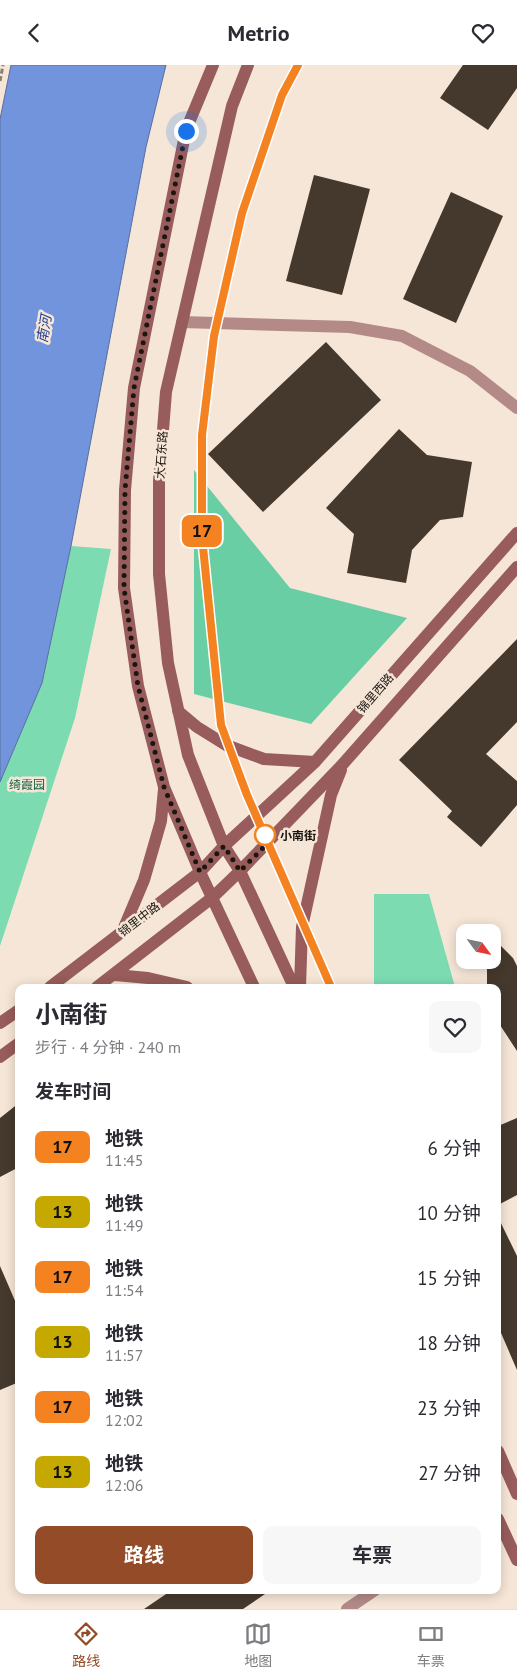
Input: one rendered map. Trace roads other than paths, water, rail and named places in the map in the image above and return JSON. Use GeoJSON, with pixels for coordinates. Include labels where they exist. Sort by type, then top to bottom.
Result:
{"type":"FeatureCollection","features":[{"type":"Feature","properties":{"kind":"main road"},"geometry":{"type":"LineString","coordinates":[[213,65],[186,131],[134,388],[125,490],[124,588],[138,686],[164,787],[200,872],[253,984]]}},
{"type":"Feature","properties":{"kind":"main road","name":"大石东路"},"geometry":{"type":"LineString","coordinates":[[224,846],[188,755],[168,663],[158,574],[159,490],[166,392],[232,106],[248,65]]}},
{"type":"Feature","properties":{"kind":"main road","name":"锦里西路"},"geometry":{"type":"LineString","coordinates":[[224,846],[315,762],[517,533]]}},
{"type":"Feature","properties":{"kind":"main road","name":"锦里西路"},"geometry":{"type":"LineString","coordinates":[[240,871],[342,765],[517,567]]}},
{"type":"Feature","properties":{"kind":"main road"},"geometry":{"type":"LineString","coordinates":[[178,711],[197,727],[226,745],[264,759],[315,762]]}},
{"type":"Feature","properties":{"kind":"main road"},"geometry":{"type":"LineString","coordinates":[[300,984],[302,927],[331,795],[342,765]]}},
{"type":"Feature","properties":{"kind":"main road"},"geometry":{"type":"LineString","coordinates":[[122,932],[144,880],[161,821],[164,787]]}},
{"type":"Feature","properties":{"kind":"main road"},"geometry":{"type":"LineString","coordinates":[[224,846],[240,871],[293,984]]}},
{"type":"Feature","properties":{"kind":"main road","name":"锦里中路"},"geometry":{"type":"LineString","coordinates":[[54,984],[200,872],[224,846]]}},
{"type":"Feature","properties":{"kind":"main road"},"geometry":{"type":"LineString","coordinates":[[102,984],[213,897],[240,871]]}},
{"type":"Feature","properties":{"kind":"main road"},"geometry":{"type":"LineString","coordinates":[[115,975],[148,978],[174,984]]}},
{"type":"Feature","properties":{"kind":"main road"},"geometry":{"type":"LineString","coordinates":[[0,1023],[15,1013]]}},
{"type":"Feature","properties":{"kind":"main road"},"geometry":{"type":"LineString","coordinates":[[0,1057],[15,1046]]}},
{"type":"Feature","properties":{"kind":"main road"},"geometry":{"type":"LineString","coordinates":[[501,1457],[515,1485]]}},
{"type":"Feature","properties":{"kind":"main road"},"geometry":{"type":"LineString","coordinates":[[501,1525],[517,1560]]}},
{"type":"Feature","properties":{"kind":"street"},"geometry":{"type":"LineString","coordinates":[[182,322],[350,327],[402,337],[470,371],[517,408]]}},
{"type":"Feature","properties":{"kind":"street"},"geometry":{"type":"LineString","coordinates":[[346,1609],[369,1594]]}},
{"type":"Feature","properties":{"kind":"water","name":"南河"},"geometry":{"type":"Polygon","coordinates":[[[11,65],[166,65],[146,147],[71,546],[42,683],[0,782],[0,119],[11,65]]]}},
{"type":"Feature","properties":{"kind":"metro line","name":"17"},"geometry":{"type":"LineString","coordinates":[[298,65],[282,95],[242,213],[214,336],[202,435],[202,537],[221,725],[247,795],[330,984]]}},
{"type":"Feature","properties":{"kind":"place","name":"小南街"},"geometry":{"type":"Point","coordinates":[265,835]}},
{"type":"Feature","properties":{"kind":"park label","name":"绮霞园"},"geometry":{"type":"Point","coordinates":[27,784]}}]}
